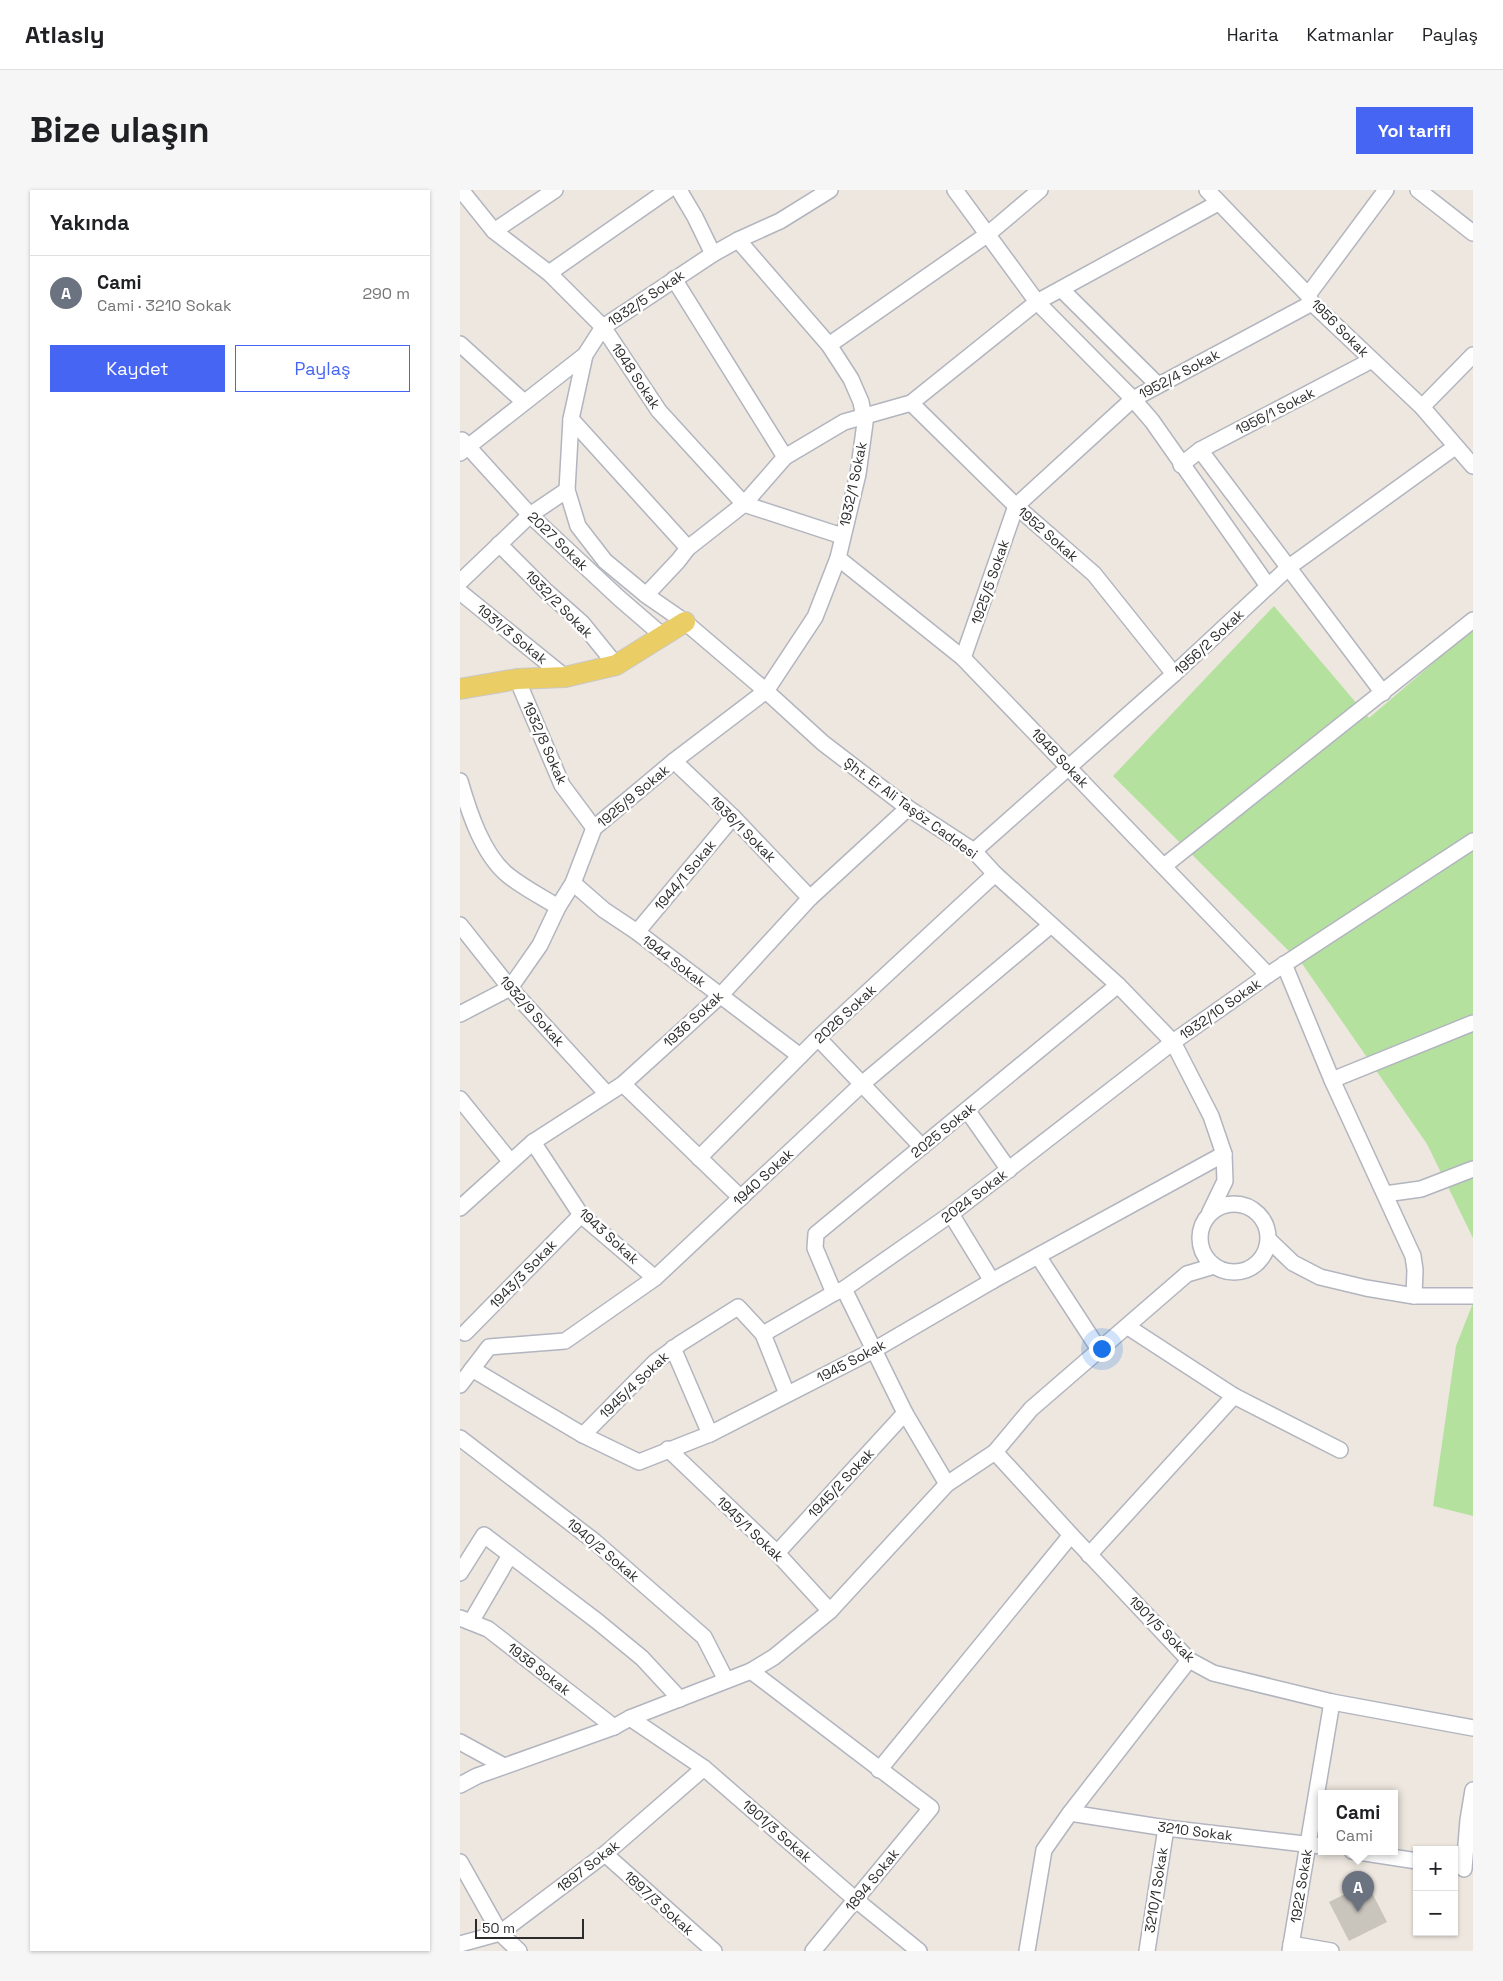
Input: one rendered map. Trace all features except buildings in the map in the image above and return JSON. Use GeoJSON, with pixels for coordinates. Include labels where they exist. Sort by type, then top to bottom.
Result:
{"type":"FeatureCollection","features":[{"type":"Feature","properties":{"kind":"main road"},"geometry":{"type":"LineString","coordinates":[[460,689],[517,679],[565,677],[616,665],[684,622]]}},
{"type":"Feature","properties":{"kind":"street","name":"1948 Sokak"},"geometry":{"type":"LineString","coordinates":[[461,190],[494,231],[549,273],[603,327],[659,411],[744,504]]}},
{"type":"Feature","properties":{"kind":"street"},"geometry":{"type":"LineString","coordinates":[[494,231],[554,190]]}},
{"type":"Feature","properties":{"kind":"street"},"geometry":{"type":"LineString","coordinates":[[549,273],[668,190]]}},
{"type":"Feature","properties":{"kind":"street"},"geometry":{"type":"LineString","coordinates":[[679,190],[713,254]]}},
{"type":"Feature","properties":{"kind":"street","name":"1932/5 Sokak"},"geometry":{"type":"LineString","coordinates":[[463,446],[585,355],[603,327],[674,278],[713,254],[738,240],[780,221],[830,190]]}},
{"type":"Feature","properties":{"kind":"street"},"geometry":{"type":"LineString","coordinates":[[955,190],[1037,302],[1133,398],[1152,421],[1181,465],[1268,586]]}},
{"type":"Feature","properties":{"kind":"street"},"geometry":{"type":"LineString","coordinates":[[829,345],[988,234],[1040,190]]}},
{"type":"Feature","properties":{"kind":"street","name":"1956 Sokak"},"geometry":{"type":"LineString","coordinates":[[1207,190],[1310,299],[1422,407],[1473,466]]}},
{"type":"Feature","properties":{"kind":"street"},"geometry":{"type":"LineString","coordinates":[[1310,299],[1386,190]]}},
{"type":"Feature","properties":{"kind":"street"},"geometry":{"type":"LineString","coordinates":[[1418,190],[1473,233]]}},
{"type":"Feature","properties":{"kind":"street"},"geometry":{"type":"LineString","coordinates":[[646,595],[688,548],[744,504],[785,458],[844,422],[864,418],[911,403],[1037,302],[1218,203]]}},
{"type":"Feature","properties":{"kind":"street","name":"1932/1 Sokak"},"geometry":{"type":"LineString","coordinates":[[738,240],[829,345],[851,380],[861,402],[865,423],[858,474],[838,558],[815,617],[766,691]]}},
{"type":"Feature","properties":{"kind":"street"},"geometry":{"type":"LineString","coordinates":[[674,278],[785,458]]}},
{"type":"Feature","properties":{"kind":"street"},"geometry":{"type":"LineString","coordinates":[[1061,289],[1158,385]]}},
{"type":"Feature","properties":{"kind":"street","name":"1952/4 Sokak"},"geometry":{"type":"LineString","coordinates":[[1016,506],[1133,398],[1310,299]]}},
{"type":"Feature","properties":{"kind":"street"},"geometry":{"type":"LineString","coordinates":[[460,344],[524,402]]}},
{"type":"Feature","properties":{"kind":"street"},"geometry":{"type":"LineString","coordinates":[[460,582],[530,515],[566,490],[571,419],[585,355]]}},
{"type":"Feature","properties":{"kind":"street"},"geometry":{"type":"LineString","coordinates":[[1422,407],[1473,355]]}},
{"type":"Feature","properties":{"kind":"street","name":"1956/1 Sokak"},"geometry":{"type":"LineString","coordinates":[[1181,465],[1200,450],[1372,360]]}},
{"type":"Feature","properties":{"kind":"street","name":"1952 Sokak"},"geometry":{"type":"LineString","coordinates":[[911,403],[1016,506],[1094,574],[1174,674]]}},
{"type":"Feature","properties":{"kind":"street"},"geometry":{"type":"LineString","coordinates":[[571,419],[688,548]]}},
{"type":"Feature","properties":{"kind":"street","name":"2027 Sokak"},"geometry":{"type":"LineString","coordinates":[[463,446],[530,515],[619,598],[663,636]]}},
{"type":"Feature","properties":{"kind":"street","name":"1956/2 Sokak"},"geometry":{"type":"LineString","coordinates":[[974,851],[1174,674],[1289,567],[1455,447]]}},
{"type":"Feature","properties":{"kind":"street"},"geometry":{"type":"LineString","coordinates":[[1200,450],[1383,693]]}},
{"type":"Feature","properties":{"kind":"street","name":"Şht. Er Ali Taşöz Caddesi"},"geometry":{"type":"LineString","coordinates":[[566,490],[578,526],[605,561],[646,595],[684,622],[766,691],[823,743],[908,808],[974,851],[994,874],[1118,985],[1173,1042],[1211,1116],[1224,1154],[1225,1182]]}},
{"type":"Feature","properties":{"kind":"street"},"geometry":{"type":"LineString","coordinates":[[744,504],[842,536]]}},
{"type":"Feature","properties":{"kind":"street","name":"1925/5 Sokak"},"geometry":{"type":"LineString","coordinates":[[963,658],[1016,506]]}},
{"type":"Feature","properties":{"kind":"street","name":"1932/2 Sokak"},"geometry":{"type":"LineString","coordinates":[[499,544],[546,591],[582,623],[616,665]]}},
{"type":"Feature","properties":{"kind":"street","name":"1948 Sokak"},"geometry":{"type":"LineString","coordinates":[[838,558],[963,658],[1268,975]]}},
{"type":"Feature","properties":{"kind":"street","name":"1931/3 Sokak"},"geometry":{"type":"LineString","coordinates":[[460,592],[565,677]]}},
{"type":"Feature","properties":{"kind":"street"},"geometry":{"type":"LineString","coordinates":[[1164,866],[1473,620]]}},
{"type":"Feature","properties":{"kind":"street","name":"1932/8 Sokak"},"geometry":{"type":"LineString","coordinates":[[517,679],[562,786],[594,828]]}},
{"type":"Feature","properties":{"kind":"street","name":"1925/9 Sokak"},"geometry":{"type":"LineString","coordinates":[[460,1014],[510,988],[540,945],[558,907],[573,883],[594,828],[674,761],[766,691]]}},
{"type":"Feature","properties":{"kind":"street","name":"1936/1 Sokak"},"geometry":{"type":"LineString","coordinates":[[674,761],[733,817],[810,898]]}},
{"type":"Feature","properties":{"kind":"street"},"geometry":{"type":"LineString","coordinates":[[460,781],[471,817],[487,850],[508,875],[558,907]]}},
{"type":"Feature","properties":{"kind":"street","name":"1936 Sokak"},"geometry":{"type":"LineString","coordinates":[[460,1208],[533,1142],[623,1084],[720,996],[810,898],[908,808]]}},
{"type":"Feature","properties":{"kind":"street","name":"1944/1 Sokak"},"geometry":{"type":"LineString","coordinates":[[638,932],[733,817]]}},
{"type":"Feature","properties":{"kind":"street","name":"1932/10 Sokak"},"geometry":{"type":"LineString","coordinates":[[1173,1042],[1284,964],[1473,841]]}},
{"type":"Feature","properties":{"kind":"street","name":"2026 Sokak"},"geometry":{"type":"LineString","coordinates":[[699,1158],[818,1038],[994,874]]}},
{"type":"Feature","properties":{"kind":"street","name":"1944 Sokak"},"geometry":{"type":"LineString","coordinates":[[573,883],[604,910],[638,932],[800,1056]]}},
{"type":"Feature","properties":{"kind":"street","name":"1932/9 Sokak"},"geometry":{"type":"LineString","coordinates":[[460,926],[510,988],[607,1094]]}},
{"type":"Feature","properties":{"kind":"street","name":"1940 Sokak"},"geometry":{"type":"LineString","coordinates":[[490,1347],[566,1341],[655,1278],[862,1084],[1051,926]]}},
{"type":"Feature","properties":{"kind":"street"},"geometry":{"type":"LineString","coordinates":[[1284,964],[1332,1080],[1413,1256],[1415,1270],[1414,1296]]}},
{"type":"Feature","properties":{"kind":"street","name":"2025 Sokak"},"geometry":{"type":"LineString","coordinates":[[947,1484],[906,1413],[874,1350],[815,1248],[816,1234],[1118,985]]}},
{"type":"Feature","properties":{"kind":"street"},"geometry":{"type":"LineString","coordinates":[[1332,1080],[1473,1022]]}},
{"type":"Feature","properties":{"kind":"street"},"geometry":{"type":"LineString","coordinates":[[818,1038],[922,1147]]}},
{"type":"Feature","properties":{"kind":"street","name":"2024 Sokak"},"geometry":{"type":"LineString","coordinates":[[763,1334],[839,1291],[951,1214],[1173,1042]]}},
{"type":"Feature","properties":{"kind":"street"},"geometry":{"type":"LineString","coordinates":[[623,1084],[741,1198]]}},
{"type":"Feature","properties":{"kind":"street"},"geometry":{"type":"LineString","coordinates":[[460,1099],[510,1161]]}},
{"type":"Feature","properties":{"kind":"street"},"geometry":{"type":"LineString","coordinates":[[967,1110],[1009,1170]]}},
{"type":"Feature","properties":{"kind":"street","name":"1943 Sokak"},"geometry":{"type":"LineString","coordinates":[[533,1142],[582,1215],[655,1278]]}},
{"type":"Feature","properties":{"kind":"street","name":"1945 Sokak"},"geometry":{"type":"LineString","coordinates":[[472,1369],[583,1435],[639,1462],[710,1434],[874,1350],[992,1280],[1224,1154]]}},
{"type":"Feature","properties":{"kind":"street"},"geometry":{"type":"LineString","coordinates":[[1385,1194],[1421,1189],[1473,1169]]}},
{"type":"Feature","properties":{"kind":"street"},"geometry":{"type":"LineString","coordinates":[[1188,1274],[1199,1239],[1200,1228],[1225,1182],[1243,1204]]}},
{"type":"Feature","properties":{"kind":"street"},"geometry":{"type":"LineString","coordinates":[[1199,1239],[1201,1250],[1214,1266],[1224,1271],[1240,1272],[1254,1266],[1262,1258],[1269,1240],[1265,1221],[1252,1208],[1243,1204],[1233,1203],[1210,1212]]}},
{"type":"Feature","properties":{"kind":"street"},"geometry":{"type":"LineString","coordinates":[[951,1214],[992,1280]]}},
{"type":"Feature","properties":{"kind":"street","name":"1943/3 Sokak"},"geometry":{"type":"LineString","coordinates":[[463,1331],[582,1215]]}},
{"type":"Feature","properties":{"kind":"street"},"geometry":{"type":"LineString","coordinates":[[1269,1240],[1293,1263],[1320,1277],[1366,1288],[1414,1296],[1473,1296]]}},
{"type":"Feature","properties":{"kind":"street"},"geometry":{"type":"LineString","coordinates":[[1038,1256],[1100,1351]]}},
{"type":"Feature","properties":{"kind":"street"},"geometry":{"type":"LineString","coordinates":[[1262,1258],[1293,1263]]}},
{"type":"Feature","properties":{"kind":"street"},"geometry":{"type":"LineString","coordinates":[[460,1785],[504,1766],[614,1727],[630,1718],[751,1670],[774,1657],[830,1611],[947,1484],[995,1452],[1031,1409],[1188,1274],[1214,1266]]}},
{"type":"Feature","properties":{"kind":"street","name":"1945/4 Sokak"},"geometry":{"type":"LineString","coordinates":[[583,1435],[655,1362],[673,1348],[738,1307],[763,1334]]}},
{"type":"Feature","properties":{"kind":"street"},"geometry":{"type":"LineString","coordinates":[[1128,1327],[1234,1396],[1340,1450]]}},
{"type":"Feature","properties":{"kind":"street"},"geometry":{"type":"LineString","coordinates":[[460,1385],[490,1347],[463,1331]]}},
{"type":"Feature","properties":{"kind":"street"},"geometry":{"type":"LineString","coordinates":[[763,1334],[787,1394]]}},
{"type":"Feature","properties":{"kind":"street"},"geometry":{"type":"LineString","coordinates":[[673,1348],[710,1434]]}},
{"type":"Feature","properties":{"kind":"street"},"geometry":{"type":"LineString","coordinates":[[1089,1555],[1234,1396]]}},
{"type":"Feature","properties":{"kind":"street","name":"1945/2 Sokak"},"geometry":{"type":"LineString","coordinates":[[777,1553],[906,1413]]}},
{"type":"Feature","properties":{"kind":"street","name":"1940/2 Sokak"},"geometry":{"type":"LineString","coordinates":[[460,1438],[594,1541],[704,1637],[726,1680]]}},
{"type":"Feature","properties":{"kind":"street","name":"1945/1 Sokak"},"geometry":{"type":"LineString","coordinates":[[668,1449],[777,1553],[830,1611]]}},
{"type":"Feature","properties":{"kind":"street","name":"1901/5 Sokak"},"geometry":{"type":"LineString","coordinates":[[995,1452],[1089,1555],[1189,1660],[1213,1673],[1332,1702],[1473,1728]]}},
{"type":"Feature","properties":{"kind":"street"},"geometry":{"type":"LineString","coordinates":[[460,1573],[484,1535],[642,1658],[680,1699]]}},
{"type":"Feature","properties":{"kind":"street"},"geometry":{"type":"LineString","coordinates":[[751,1670],[879,1770],[1071,1535]]}},
{"type":"Feature","properties":{"kind":"street"},"geometry":{"type":"LineString","coordinates":[[466,1620],[510,1555]]}},
{"type":"Feature","properties":{"kind":"street","name":"1938 Sokak"},"geometry":{"type":"LineString","coordinates":[[466,1620],[488,1629],[614,1727]]}},
{"type":"Feature","properties":{"kind":"street"},"geometry":{"type":"LineString","coordinates":[[1027,1951],[1044,1850],[1070,1813],[1189,1660]]}},
{"type":"Feature","properties":{"kind":"street","name":"1922 Sokak"},"geometry":{"type":"LineString","coordinates":[[1322,1790],[1332,1702]]}},
{"type":"Feature","properties":{"kind":"street","name":"1901/3 Sokak"},"geometry":{"type":"LineString","coordinates":[[630,1718],[704,1768],[856,1900],[920,1951]]}},
{"type":"Feature","properties":{"kind":"street"},"geometry":{"type":"LineString","coordinates":[[460,1742],[504,1766]]}},
{"type":"Feature","properties":{"kind":"street","name":"1897 Sokak"},"geometry":{"type":"LineString","coordinates":[[460,1944],[500,1933],[605,1854],[704,1768]]}},
{"type":"Feature","properties":{"kind":"street","name":"1894 Sokak"},"geometry":{"type":"LineString","coordinates":[[813,1951],[931,1808],[879,1770]]}},
{"type":"Feature","properties":{"kind":"street"},"geometry":{"type":"LineString","coordinates":[[1464,1871],[1468,1820],[1473,1790]]}},
{"type":"Feature","properties":{"kind":"street","name":"3210 Sokak"},"geometry":{"type":"LineString","coordinates":[[1070,1813],[1166,1828],[1315,1845]]}},
{"type":"Feature","properties":{"kind":"street","name":"1922 Sokak"},"geometry":{"type":"LineString","coordinates":[[1291,1948],[1315,1845],[1318,1820]]}},
{"type":"Feature","properties":{"kind":"street","name":"3210/1 Sokak"},"geometry":{"type":"LineString","coordinates":[[1147,1951],[1166,1828]]}},
{"type":"Feature","properties":{"kind":"street","name":"1897/3 Sokak"},"geometry":{"type":"LineString","coordinates":[[605,1854],[714,1951]]}},
{"type":"Feature","properties":{"kind":"street"},"geometry":{"type":"LineString","coordinates":[[1378,1855],[1413,1860]]}},
{"type":"Feature","properties":{"kind":"street"},"geometry":{"type":"LineString","coordinates":[[460,1862],[500,1933],[519,1951]]}},
{"type":"Feature","properties":{"kind":"street"},"geometry":{"type":"LineString","coordinates":[[1291,1948],[1331,1951]]}},
{"type":"Feature","properties":{"kind":"green space"},"geometry":{"type":"Polygon","coordinates":[[[1274,606],[1369,718],[1473,629],[1473,1238],[1427,1144],[1303,965],[1113,776],[1274,606]]]}},
{"type":"Feature","properties":{"kind":"green space"},"geometry":{"type":"Polygon","coordinates":[[[1473,1303],[1473,1516],[1433,1506],[1456,1346],[1473,1303]]]}},
{"type":"Feature","properties":{"kind":"place","name":"Cami"},"geometry":{"type":"Point","coordinates":[1358,1912]}}]}
